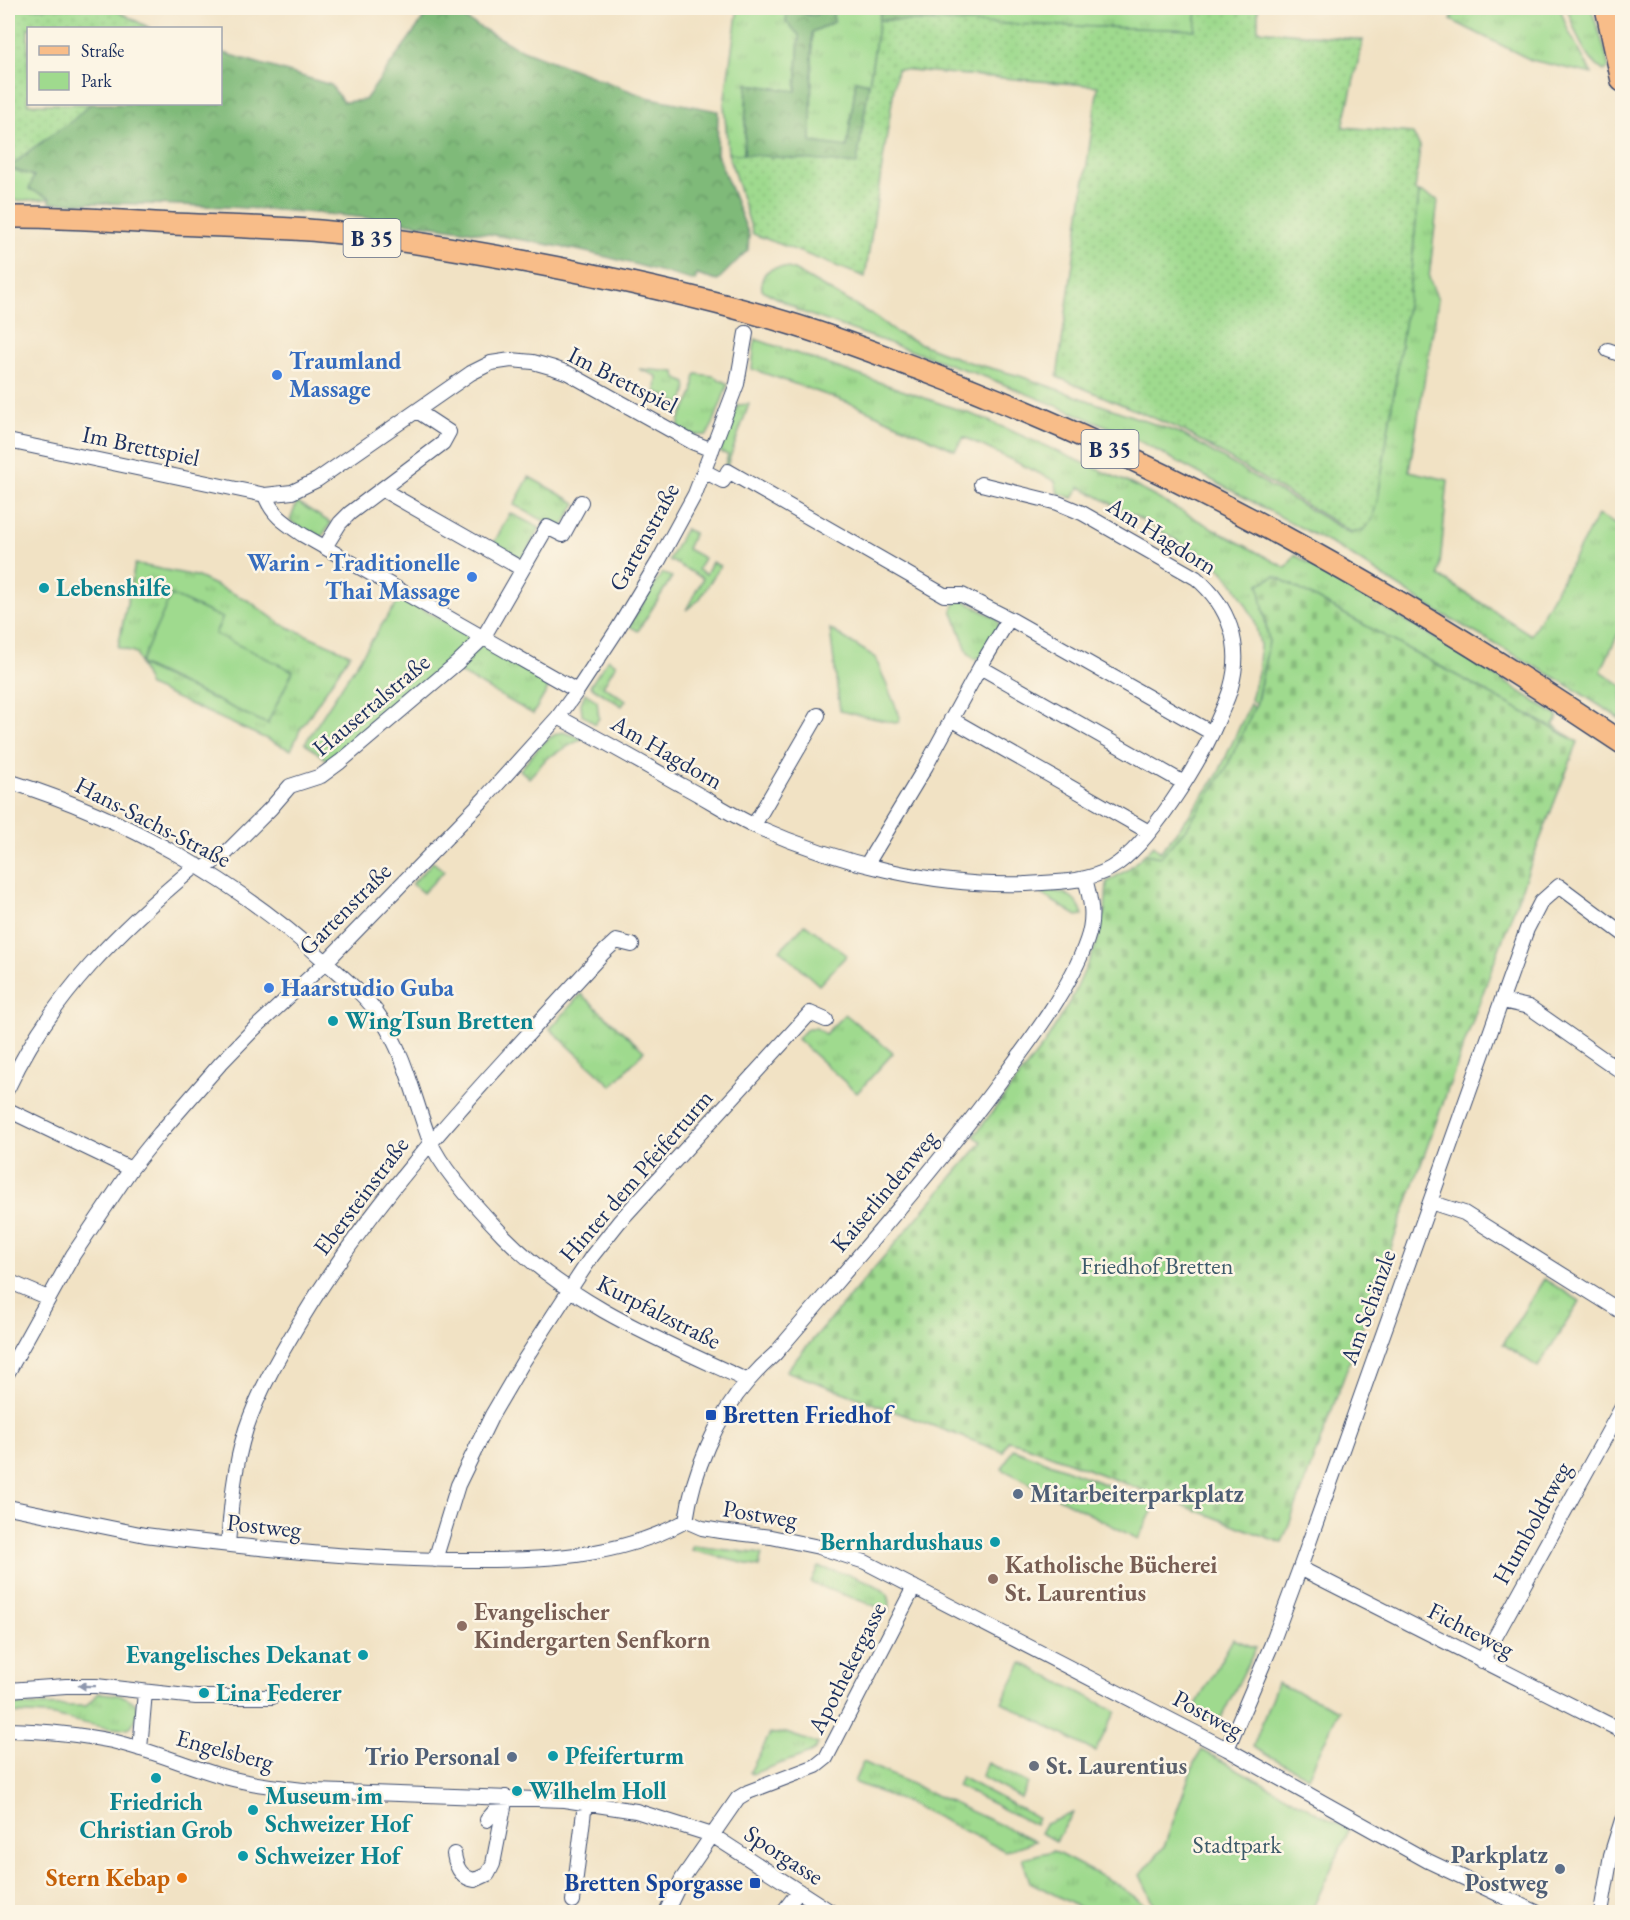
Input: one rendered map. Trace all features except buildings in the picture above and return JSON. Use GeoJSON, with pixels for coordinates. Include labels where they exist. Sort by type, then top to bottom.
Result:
{"type":"FeatureCollection","features":[{"type":"Feature","properties":{"kind":"main road"},"geometry":{"type":"LineString","coordinates":[[1606,8],[1623,81]]}},
{"type":"Feature","properties":{"kind":"main road","name":"B 35"},"geometry":{"type":"LineString","coordinates":[[8,217],[321,231],[461,249],[598,275],[708,300],[837,338],[981,392],[1127,456],[1284,535],[1415,610],[1623,743]]}},
{"type":"Feature","properties":{"kind":"street","name":"Gartenstraße"},"geometry":{"type":"LineString","coordinates":[[8,1372],[73,1255],[131,1169],[175,1116],[253,1030],[326,962],[485,798],[558,717],[577,692],[662,556],[695,494],[737,384],[746,333]]}},
{"type":"Feature","properties":{"kind":"street"},"geometry":{"type":"LineString","coordinates":[[1608,350],[1623,355]]}},
{"type":"Feature","properties":{"kind":"street","name":"Im Brettspiel"},"geometry":{"type":"LineString","coordinates":[[8,441],[264,495],[292,492],[317,480],[471,373],[491,363],[511,360],[533,362],[568,373],[692,442],[712,450]]}},
{"type":"Feature","properties":{"kind":"street"},"geometry":{"type":"LineString","coordinates":[[325,547],[340,523],[350,513],[443,443],[449,432],[417,411]]}},
{"type":"Feature","properties":{"kind":"street","name":"Gartenstraße"},"geometry":{"type":"LineString","coordinates":[[704,471],[723,481],[728,471],[944,595],[962,595],[1009,619]]}},
{"type":"Feature","properties":{"kind":"street","name":"Am Hagdorn"},"geometry":{"type":"LineString","coordinates":[[558,717],[754,825],[822,852],[888,870],[953,881],[999,885],[1085,878],[1109,870],[1129,856],[1149,832],[1184,783],[1212,733],[1231,689],[1236,662],[1234,639],[1221,605],[1209,589],[1196,578],[1082,513],[1058,503],[981,483]]}},
{"type":"Feature","properties":{"kind":"street"},"geometry":{"type":"LineString","coordinates":[[383,490],[522,569]]}},
{"type":"Feature","properties":{"kind":"street"},"geometry":{"type":"LineString","coordinates":[[264,495],[270,508],[280,520],[577,692]]}},
{"type":"Feature","properties":{"kind":"street"},"geometry":{"type":"LineString","coordinates":[[483,638],[546,527],[563,535],[581,502]]}},
{"type":"Feature","properties":{"kind":"street"},"geometry":{"type":"LineString","coordinates":[[867,864],[926,766],[1009,619],[1212,733]]}},
{"type":"Feature","properties":{"kind":"street","name":"Hausertalstraße"},"geometry":{"type":"LineString","coordinates":[[8,1088],[36,1036],[70,988],[99,954],[147,908],[200,867],[226,853],[290,786],[321,776],[340,762],[458,663],[483,638]]}},
{"type":"Feature","properties":{"kind":"street"},"geometry":{"type":"LineString","coordinates":[[980,667],[1184,783]]}},
{"type":"Feature","properties":{"kind":"street"},"geometry":{"type":"LineString","coordinates":[[754,825],[818,715]]}},
{"type":"Feature","properties":{"kind":"street"},"geometry":{"type":"LineString","coordinates":[[951,719],[1149,832]]}},
{"type":"Feature","properties":{"kind":"street","name":"Hans-Sachs-Straße"},"geometry":{"type":"LineString","coordinates":[[8,781],[85,809],[200,867],[281,922],[326,962]]}},
{"type":"Feature","properties":{"kind":"street","name":"Kaiserlindenweg"},"geometry":{"type":"LineString","coordinates":[[686,1521],[696,1477],[711,1440],[729,1407],[748,1381],[775,1354],[953,1144],[1034,1036],[1068,979],[1086,941],[1093,910],[1085,878]]}},
{"type":"Feature","properties":{"kind":"street","name":"Am Schänzle"},"geometry":{"type":"LineString","coordinates":[[1227,1749],[1300,1568],[1527,929],[1541,903],[1560,886],[1623,933]]}},
{"type":"Feature","properties":{"kind":"street","name":"Ebersteinstraße"},"geometry":{"type":"LineString","coordinates":[[228,1545],[238,1457],[258,1396],[316,1294],[346,1249],[458,1110],[615,941],[632,945]]}},
{"type":"Feature","properties":{"kind":"street","name":"Kurpfalzstraße"},"geometry":{"type":"LineString","coordinates":[[326,962],[373,1007],[395,1042],[409,1073],[431,1143],[443,1163],[501,1233],[531,1263],[568,1291],[653,1337],[748,1381]]}},
{"type":"Feature","properties":{"kind":"street"},"geometry":{"type":"LineString","coordinates":[[1502,1001],[1528,1007],[1623,1072]]}},
{"type":"Feature","properties":{"kind":"street","name":"Hinter dem Pfeiferturm"},"geometry":{"type":"LineString","coordinates":[[435,1560],[458,1485],[475,1449],[523,1362],[592,1256],[619,1222],[810,1013],[826,1020]]}},
{"type":"Feature","properties":{"kind":"street"},"geometry":{"type":"LineString","coordinates":[[8,1110],[131,1169]]}},
{"type":"Feature","properties":{"kind":"street"},"geometry":{"type":"LineString","coordinates":[[1430,1202],[1464,1214],[1623,1312]]}},
{"type":"Feature","properties":{"kind":"street"},"geometry":{"type":"LineString","coordinates":[[8,1281],[48,1298]]}},
{"type":"Feature","properties":{"kind":"street","name":"Humboldtweg"},"geometry":{"type":"LineString","coordinates":[[1482,1661],[1623,1407]]}},
{"type":"Feature","properties":{"kind":"street","name":"Postweg"},"geometry":{"type":"LineString","coordinates":[[8,1507],[145,1535],[356,1557],[533,1560],[580,1556],[622,1548],[661,1535],[686,1521],[720,1531],[819,1547],[866,1562],[1227,1749],[1428,1861],[1536,1912]]}},
{"type":"Feature","properties":{"kind":"street","name":"Fichteweg"},"geometry":{"type":"LineString","coordinates":[[1300,1568],[1623,1731]]}},
{"type":"Feature","properties":{"kind":"street","name":"Apothekergasse"},"geometry":{"type":"LineString","coordinates":[[667,1910],[682,1880],[743,1794],[816,1766],[826,1758],[914,1587]]}},
{"type":"Feature","properties":{"kind":"street"},"geometry":{"type":"LineString","coordinates":[[8,1690],[96,1686],[205,1697],[272,1697]]}},
{"type":"Feature","properties":{"kind":"street"},"geometry":{"type":"LineString","coordinates":[[140,1749],[145,1692]]}},
{"type":"Feature","properties":{"kind":"street","name":"Engelsberg"},"geometry":{"type":"LineString","coordinates":[[8,1730],[60,1733],[94,1738],[140,1749],[225,1777],[280,1788],[506,1797],[585,1803],[636,1811],[712,1835]]}},
{"type":"Feature","properties":{"kind":"street"},"geometry":{"type":"LineString","coordinates":[[487,1820],[506,1797]]}},
{"type":"Feature","properties":{"kind":"street"},"geometry":{"type":"LineString","coordinates":[[454,1854],[458,1870],[465,1877],[475,1880],[488,1874],[493,1864],[506,1797]]}},
{"type":"Feature","properties":{"kind":"street"},"geometry":{"type":"LineString","coordinates":[[573,1901],[585,1803]]}},
{"type":"Feature","properties":{"kind":"street"},"geometry":{"type":"LineString","coordinates":[[1601,1912],[1611,1855],[1623,1820]]}},
{"type":"Feature","properties":{"kind":"street","name":"Sporgasse"},"geometry":{"type":"LineString","coordinates":[[712,1835],[831,1912]]}},
{"type":"Feature","properties":{"kind":"street"},"geometry":{"type":"LineString","coordinates":[[783,1912],[799,1891]]}},
{"type":"Feature","properties":{"kind":"green space"},"geometry":{"type":"Polygon","coordinates":[[[8,8],[111,8],[148,27],[27,27],[27,105],[89,105],[73,120],[30,150],[8,169],[8,8]]]}},
{"type":"Feature","properties":{"kind":"green space"},"geometry":{"type":"Polygon","coordinates":[[[431,8],[446,8],[515,47],[646,97],[718,111],[717,154],[749,235],[748,250],[717,281],[697,275],[695,281],[571,249],[442,227],[377,219],[246,208],[50,203],[50,198],[29,189],[34,176],[9,168],[89,105],[222,105],[222,52],[331,85],[343,102],[365,100],[431,8]]]}},
{"type":"Feature","properties":{"kind":"green space"},"geometry":{"type":"Polygon","coordinates":[[[738,8],[792,8],[787,11],[799,35],[796,92],[747,84],[744,155],[728,153],[724,104],[738,8]]]}},
{"type":"Feature","properties":{"kind":"green space"},"geometry":{"type":"Polygon","coordinates":[[[792,8],[808,15],[816,15],[821,9],[833,13],[834,22],[812,32],[811,142],[847,147],[856,80],[869,83],[857,164],[744,155],[747,84],[796,91],[799,35],[786,22],[787,11],[792,8]]]}},
{"type":"Feature","properties":{"kind":"green space"},"geometry":{"type":"Polygon","coordinates":[[[794,8],[881,8],[869,83],[856,81],[847,148],[811,143],[812,32],[834,22],[794,8]]]}},
{"type":"Feature","properties":{"kind":"green space"},"geometry":{"type":"Polygon","coordinates":[[[881,8],[937,8],[933,22],[879,20],[881,8]]]}},
{"type":"Feature","properties":{"kind":"green space"},"geometry":{"type":"Polygon","coordinates":[[[937,8],[1197,8],[1196,30],[933,22],[937,8]]]}},
{"type":"Feature","properties":{"kind":"green space"},"geometry":{"type":"Polygon","coordinates":[[[1197,8],[1258,8],[1258,30],[1363,40],[1343,127],[1412,133],[1420,146],[1415,191],[1419,192],[1409,291],[1378,498],[1372,520],[1363,530],[1351,532],[1184,431],[1057,377],[1098,86],[897,69],[865,277],[753,234],[728,153],[857,164],[879,20],[1195,30],[1197,8]]]}},
{"type":"Feature","properties":{"kind":"green space"},"geometry":{"type":"Polygon","coordinates":[[[1455,8],[1560,8],[1568,30],[1592,74],[1531,60],[1451,20],[1455,8]]]}},
{"type":"Feature","properties":{"kind":"green space"},"geometry":{"type":"Polygon","coordinates":[[[1567,8],[1591,8],[1609,68],[1604,71],[1585,51],[1567,8]]]}},
{"type":"Feature","properties":{"kind":"green space"},"geometry":{"type":"Polygon","coordinates":[[[9,168],[34,176],[50,199],[8,201],[9,168]]]}},
{"type":"Feature","properties":{"kind":"green space"},"geometry":{"type":"Polygon","coordinates":[[[1419,192],[1438,200],[1429,278],[1438,300],[1409,471],[1448,480],[1439,576],[1531,635],[1598,515],[1622,528],[1622,625],[1601,671],[1622,686],[1622,720],[1563,682],[1433,609],[1348,553],[1126,434],[988,378],[796,310],[762,290],[763,277],[770,270],[792,269],[874,316],[897,333],[926,346],[965,361],[1020,376],[1182,434],[1351,534],[1351,532],[1363,530],[1378,498],[1409,291],[1419,192]]]}},
{"type":"Feature","properties":{"kind":"green space"},"geometry":{"type":"Polygon","coordinates":[[[755,339],[982,418],[1133,485],[1286,568],[1295,555],[1465,656],[1559,717],[1553,725],[1578,742],[1275,576],[1259,584],[1269,642],[1256,704],[1251,700],[1259,668],[1260,644],[1254,619],[1234,584],[1216,564],[1144,521],[1080,487],[1073,498],[1058,493],[1055,481],[964,437],[955,450],[855,405],[752,369],[755,339]]]}},
{"type":"Feature","properties":{"kind":"green space"},"geometry":{"type":"Polygon","coordinates":[[[639,369],[675,372],[676,378],[686,383],[687,386],[686,394],[680,404],[656,391],[657,376],[639,369]]]}},
{"type":"Feature","properties":{"kind":"green space"},"geometry":{"type":"Polygon","coordinates":[[[696,374],[713,376],[728,384],[707,435],[692,434],[679,428],[682,414],[693,393],[696,374]]]}},
{"type":"Feature","properties":{"kind":"green space"},"geometry":{"type":"Polygon","coordinates":[[[749,404],[727,466],[725,465],[728,455],[720,452],[738,405],[749,404]]]}},
{"type":"Feature","properties":{"kind":"green space"},"geometry":{"type":"Polygon","coordinates":[[[529,477],[576,503],[561,530],[514,505],[529,477]]]}},
{"type":"Feature","properties":{"kind":"green space"},"geometry":{"type":"Polygon","coordinates":[[[297,502],[331,523],[320,539],[290,521],[297,502]]]}},
{"type":"Feature","properties":{"kind":"green space"},"geometry":{"type":"Polygon","coordinates":[[[510,513],[540,528],[522,559],[494,543],[510,513]]]}},
{"type":"Feature","properties":{"kind":"green space"},"geometry":{"type":"Polygon","coordinates":[[[685,529],[694,533],[687,549],[704,558],[698,570],[706,574],[712,562],[720,566],[699,600],[686,610],[703,578],[669,560],[685,529]]]}},
{"type":"Feature","properties":{"kind":"green space"},"geometry":{"type":"Polygon","coordinates":[[[135,564],[196,576],[249,601],[281,624],[350,654],[300,730],[291,750],[149,686],[140,665],[268,724],[215,634],[222,619],[140,664],[136,653],[118,647],[135,564]]]}},
{"type":"Feature","properties":{"kind":"green space"},"geometry":{"type":"Polygon","coordinates":[[[662,573],[672,577],[638,631],[629,626],[662,573]]]}},
{"type":"Feature","properties":{"kind":"green space","name":"Friedhof Bretten"},"geometry":{"type":"Polygon","coordinates":[[[1275,576],[1578,742],[1502,942],[1282,1543],[1024,1445],[1008,1441],[1003,1452],[786,1371],[982,1142],[974,1136],[1045,1043],[1073,996],[1097,943],[1105,911],[1107,882],[1127,870],[1145,854],[1160,857],[1185,830],[1226,769],[1257,702],[1269,642],[1259,584],[1275,576]]]}},
{"type":"Feature","properties":{"kind":"green space"},"geometry":{"type":"Polygon","coordinates":[[[171,595],[222,618],[215,634],[293,671],[267,724],[140,664],[171,595]]]}},
{"type":"Feature","properties":{"kind":"green space"},"geometry":{"type":"Polygon","coordinates":[[[405,600],[462,631],[469,638],[465,647],[331,763],[305,743],[383,623],[397,603],[405,600]]]}},
{"type":"Feature","properties":{"kind":"green space"},"geometry":{"type":"Polygon","coordinates":[[[963,600],[997,619],[1000,626],[982,657],[974,659],[968,653],[952,610],[955,603],[963,600]]]}},
{"type":"Feature","properties":{"kind":"green space"},"geometry":{"type":"Polygon","coordinates":[[[830,629],[875,657],[900,717],[899,722],[840,711],[830,629]]]}},
{"type":"Feature","properties":{"kind":"green space"},"geometry":{"type":"Polygon","coordinates":[[[482,644],[552,682],[533,714],[455,670],[482,644]]]}},
{"type":"Feature","properties":{"kind":"green space"},"geometry":{"type":"Polygon","coordinates":[[[608,659],[616,664],[603,686],[626,700],[622,706],[590,686],[608,659]]]}},
{"type":"Feature","properties":{"kind":"green space"},"geometry":{"type":"Polygon","coordinates":[[[585,693],[597,701],[599,718],[595,724],[582,714],[581,703],[585,693]]]}},
{"type":"Feature","properties":{"kind":"green space"},"geometry":{"type":"Polygon","coordinates":[[[1250,704],[1254,708],[1226,769],[1185,830],[1160,857],[1145,854],[1154,845],[1160,852],[1188,817],[1218,774],[1250,704]]]}},
{"type":"Feature","properties":{"kind":"green space"},"geometry":{"type":"Polygon","coordinates":[[[562,732],[583,738],[547,758],[529,778],[520,770],[544,743],[562,732]]]}},
{"type":"Feature","properties":{"kind":"green space"},"geometry":{"type":"Polygon","coordinates":[[[433,862],[444,871],[423,893],[412,884],[433,862]]]}},
{"type":"Feature","properties":{"kind":"green space"},"geometry":{"type":"Polygon","coordinates":[[[1041,891],[1055,891],[1067,895],[1077,902],[1083,915],[1077,916],[1041,894],[1041,891]]]}},
{"type":"Feature","properties":{"kind":"green space"},"geometry":{"type":"Polygon","coordinates":[[[805,924],[847,955],[819,985],[780,950],[805,924]]]}},
{"type":"Feature","properties":{"kind":"green space"},"geometry":{"type":"Polygon","coordinates":[[[581,994],[644,1051],[612,1086],[550,1029],[581,994]]]}},
{"type":"Feature","properties":{"kind":"green space"},"geometry":{"type":"Polygon","coordinates":[[[845,1014],[893,1053],[857,1093],[797,1039],[808,1028],[816,1028],[825,1034],[845,1014]]]}},
{"type":"Feature","properties":{"kind":"green space"},"geometry":{"type":"Polygon","coordinates":[[[1544,1279],[1580,1301],[1538,1367],[1503,1344],[1544,1279]]]}},
{"type":"Feature","properties":{"kind":"green space"},"geometry":{"type":"Polygon","coordinates":[[[1013,1449],[1156,1504],[1138,1539],[1002,1469],[1013,1449]]]}},
{"type":"Feature","properties":{"kind":"green space"},"geometry":{"type":"Polygon","coordinates":[[[693,1546],[762,1554],[759,1567],[691,1550],[693,1546]]]}},
{"type":"Feature","properties":{"kind":"green space"},"geometry":{"type":"Polygon","coordinates":[[[818,1567],[854,1576],[880,1588],[889,1597],[889,1611],[811,1583],[818,1567]]]}},
{"type":"Feature","properties":{"kind":"green space"},"geometry":{"type":"Polygon","coordinates":[[[1233,1639],[1256,1648],[1221,1718],[1215,1721],[1192,1712],[1233,1639]]]}},
{"type":"Feature","properties":{"kind":"green space"},"geometry":{"type":"Polygon","coordinates":[[[1022,1663],[1116,1711],[1095,1752],[1002,1702],[1022,1663]]]}},
{"type":"Feature","properties":{"kind":"green space"},"geometry":{"type":"Polygon","coordinates":[[[1277,1683],[1339,1710],[1308,1777],[1253,1747],[1277,1683]]]}},
{"type":"Feature","properties":{"kind":"green space"},"geometry":{"type":"Polygon","coordinates":[[[98,1693],[126,1697],[136,1705],[136,1718],[129,1727],[120,1729],[54,1716],[8,1713],[8,1705],[86,1706],[98,1693]]]}},
{"type":"Feature","properties":{"kind":"green space"},"geometry":{"type":"Polygon","coordinates":[[[786,1733],[818,1744],[810,1753],[752,1774],[750,1772],[770,1734],[786,1733]]]}},
{"type":"Feature","properties":{"kind":"green space","name":"Stadtpark"},"geometry":{"type":"Polygon","coordinates":[[[1202,1750],[1349,1830],[1311,1912],[1158,1912],[1140,1875],[1164,1847],[1194,1763],[1202,1750]]]}},
{"type":"Feature","properties":{"kind":"green space"},"geometry":{"type":"Polygon","coordinates":[[[863,1762],[1036,1841],[1005,1851],[915,1806],[854,1782],[863,1762]]]}},
{"type":"Feature","properties":{"kind":"green space"},"geometry":{"type":"Polygon","coordinates":[[[988,1763],[1028,1783],[1021,1798],[981,1777],[988,1763]]]}},
{"type":"Feature","properties":{"kind":"green space"},"geometry":{"type":"Polygon","coordinates":[[[961,1777],[1038,1818],[1035,1825],[957,1786],[961,1777]]]}},
{"type":"Feature","properties":{"kind":"green space"},"geometry":{"type":"Polygon","coordinates":[[[1073,1813],[1056,1841],[1040,1833],[1045,1824],[1073,1813]]]}},
{"type":"Feature","properties":{"kind":"green space"},"geometry":{"type":"Polygon","coordinates":[[[1053,1851],[1115,1883],[1156,1912],[1088,1912],[1030,1882],[1022,1858],[1053,1851]]]}},
{"type":"Feature","properties":{"kind":"place","name":"Traumland Massage"},"geometry":{"type":"Point","coordinates":[277,375]}},
{"type":"Feature","properties":{"kind":"place","name":"Warin - Traditionelle Thai Massage"},"geometry":{"type":"Point","coordinates":[472,577]}},
{"type":"Feature","properties":{"kind":"place","name":"Lebenshilfe"},"geometry":{"type":"Point","coordinates":[44,588]}},
{"type":"Feature","properties":{"kind":"place","name":"Haarstudio Guba"},"geometry":{"type":"Point","coordinates":[269,988]}},
{"type":"Feature","properties":{"kind":"place","name":"WingTsun Bretten"},"geometry":{"type":"Point","coordinates":[333,1021]}},
{"type":"Feature","properties":{"kind":"place","name":"Bretten Friedhof"},"geometry":{"type":"Point","coordinates":[711,1415]}},
{"type":"Feature","properties":{"kind":"place","name":"Mitarbeiterparkplatz"},"geometry":{"type":"Point","coordinates":[1018,1494]}},
{"type":"Feature","properties":{"kind":"place","name":"Bernhardushaus"},"geometry":{"type":"Point","coordinates":[995,1542]}},
{"type":"Feature","properties":{"kind":"place","name":"Katholische Bücherei St. Laurentius"},"geometry":{"type":"Point","coordinates":[993,1579]}},
{"type":"Feature","properties":{"kind":"place","name":"Evangelischer Kindergarten Senfkorn"},"geometry":{"type":"Point","coordinates":[462,1626]}},
{"type":"Feature","properties":{"kind":"place","name":"Evangelisches Dekanat"},"geometry":{"type":"Point","coordinates":[363,1655]}},
{"type":"Feature","properties":{"kind":"place","name":"Lina Federer"},"geometry":{"type":"Point","coordinates":[204,1693]}},
{"type":"Feature","properties":{"kind":"place","name":"Pfeiferturm"},"geometry":{"type":"Point","coordinates":[553,1756]}},
{"type":"Feature","properties":{"kind":"place","name":"Trio Personal"},"geometry":{"type":"Point","coordinates":[512,1757]}},
{"type":"Feature","properties":{"kind":"place","name":"St. Laurentius"},"geometry":{"type":"Point","coordinates":[1034,1766]}},
{"type":"Feature","properties":{"kind":"place","name":"Friedrich Christian Grob"},"geometry":{"type":"Point","coordinates":[156,1778]}},
{"type":"Feature","properties":{"kind":"place","name":"Wilhelm Holl"},"geometry":{"type":"Point","coordinates":[517,1791]}},
{"type":"Feature","properties":{"kind":"place","name":"Museum im Schweizer Hof"},"geometry":{"type":"Point","coordinates":[253,1810]}},
{"type":"Feature","properties":{"kind":"place","name":"Schweizer Hof"},"geometry":{"type":"Point","coordinates":[243,1856]}},
{"type":"Feature","properties":{"kind":"place","name":"Parkplatz Postweg"},"geometry":{"type":"Point","coordinates":[1560,1869]}},
{"type":"Feature","properties":{"kind":"place","name":"Stern Kebap"},"geometry":{"type":"Point","coordinates":[182,1878]}},
{"type":"Feature","properties":{"kind":"place","name":"Bretten Sporgasse"},"geometry":{"type":"Point","coordinates":[755,1883]}}]}
